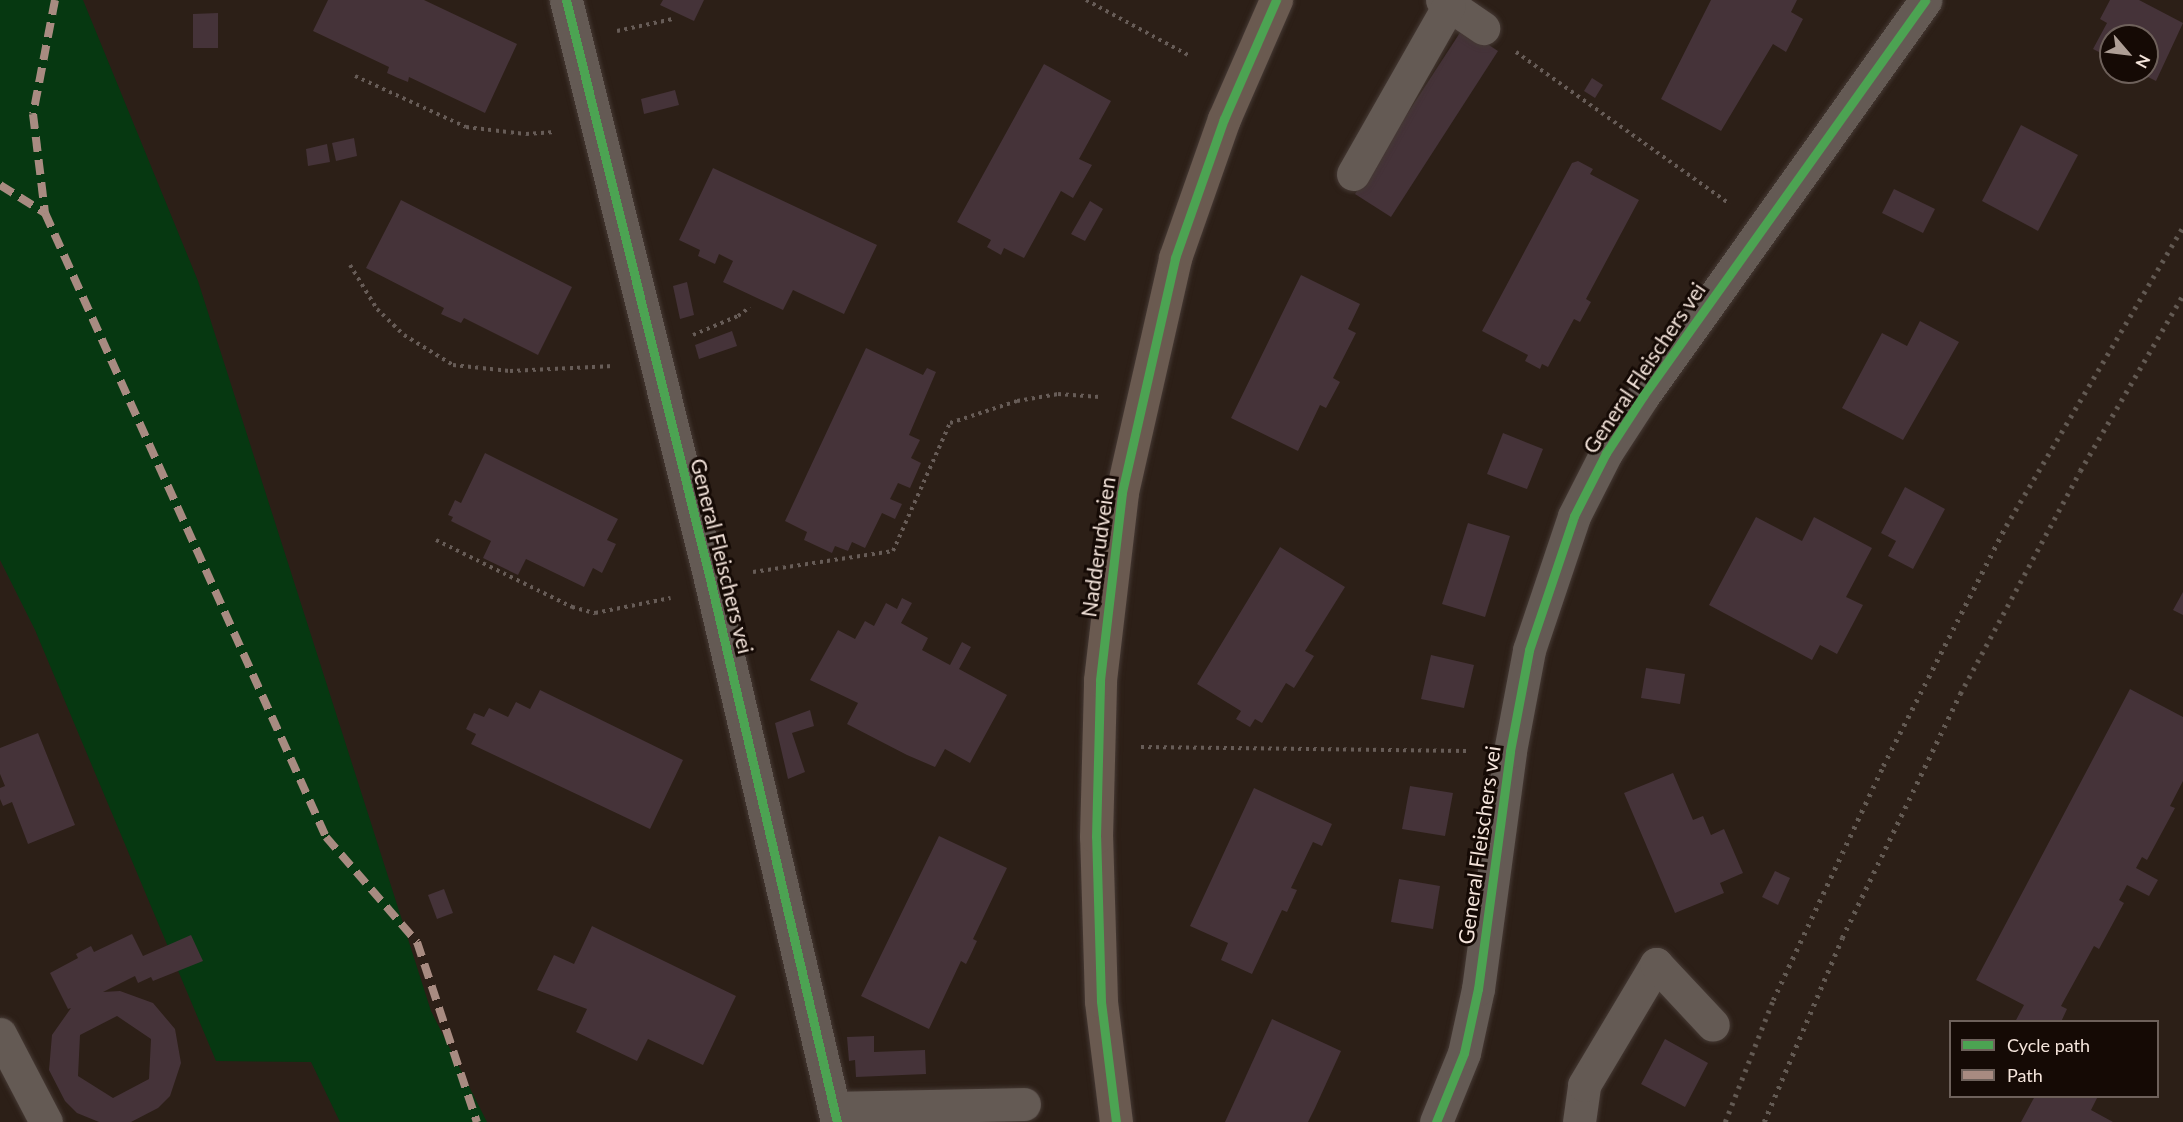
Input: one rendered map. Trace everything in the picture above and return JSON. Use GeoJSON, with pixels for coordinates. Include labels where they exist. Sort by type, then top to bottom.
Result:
{"type":"FeatureCollection","features":[{"type":"Feature","properties":{"kind":"main road","name":"Nadderudveien"},"geometry":{"type":"LineString","coordinates":[[1116,1122],[1101,1001],[1096,837],[1101,680],[1122,492],[1175,258],[1224,119],[1275,0]]}},
{"type":"Feature","properties":{"kind":"street","name":"General Fleischers vei"},"geometry":{"type":"LineString","coordinates":[[566,0],[711,584],[835,1115]]}},
{"type":"Feature","properties":{"kind":"street","name":"General Fleischers vei"},"geometry":{"type":"LineString","coordinates":[[1436,1122],[1464,1053],[1478,989],[1510,751],[1529,650],[1574,516],[1606,453],[1643,396],[1763,226],[1830,138],[1925,0]]}},
{"type":"Feature","properties":{"kind":"street"},"geometry":{"type":"LineString","coordinates":[[1353,174],[1445,3],[1483,28]]}},
{"type":"Feature","properties":{"kind":"street"},"geometry":{"type":"LineString","coordinates":[[1579,1122],[1584,1085],[1656,964],[1713,1025]]}},
{"type":"Feature","properties":{"kind":"street"},"geometry":{"type":"LineString","coordinates":[[0,1034],[46,1122]]}},
{"type":"Feature","properties":{"kind":"street"},"geometry":{"type":"LineString","coordinates":[[835,1115],[1024,1104]]}},
{"type":"Feature","properties":{"kind":"path"},"geometry":{"type":"LineString","coordinates":[[1086,0],[1190,56]]}},
{"type":"Feature","properties":{"kind":"path"},"geometry":{"type":"LineString","coordinates":[[576,40],[673,19]]}},
{"type":"Feature","properties":{"kind":"path"},"geometry":{"type":"LineString","coordinates":[[1483,28],[1763,226]]}},
{"type":"Feature","properties":{"kind":"path"},"geometry":{"type":"LineString","coordinates":[[355,76],[465,127],[526,134],[598,128]]}},
{"type":"Feature","properties":{"kind":"path"},"geometry":{"type":"LineString","coordinates":[[350,265],[384,315],[404,335],[453,365],[510,371],[654,355],[750,307]]}},
{"type":"Feature","properties":{"kind":"path"},"geometry":{"type":"LineString","coordinates":[[436,540],[572,607],[595,613],[711,584],[892,551],[950,423],[1038,397],[1058,394],[1103,397]]}},
{"type":"Feature","properties":{"kind":"path"},"geometry":{"type":"LineString","coordinates":[[1128,747],[1510,751]]}},
{"type":"Feature","properties":{"kind":"green space"},"geometry":{"type":"Polygon","coordinates":[[[0,0],[83,0],[198,281],[431,1011],[487,1122],[340,1122],[311,1062],[216,1061],[35,630],[0,560],[0,0]]]}},
{"type":"Feature","properties":{"kind":"building"},"geometry":{"type":"Polygon","coordinates":[[[328,0],[424,0],[517,44],[485,113],[409,77],[408,82],[387,73],[389,67],[313,31],[328,0]]]}},
{"type":"Feature","properties":{"kind":"building"},"geometry":{"type":"Polygon","coordinates":[[[663,0],[704,0],[694,21],[660,5],[663,0]]]}},
{"type":"Feature","properties":{"kind":"building"},"geometry":{"type":"Polygon","coordinates":[[[1711,0],[1797,0],[1791,12],[1803,19],[1786,52],[1773,44],[1721,131],[1661,99],[1711,0]]]}},
{"type":"Feature","properties":{"kind":"building"},"geometry":{"type":"Polygon","coordinates":[[[2110,0],[2139,0],[2183,23],[2159,75],[2159,24],[2106,24],[2100,19],[2110,0]]]}},
{"type":"Feature","properties":{"kind":"building"},"geometry":{"type":"Polygon","coordinates":[[[218,13],[218,48],[193,48],[193,14],[218,13]]]}},
{"type":"Feature","properties":{"kind":"building"},"geometry":{"type":"Polygon","coordinates":[[[1463,28],[1498,51],[1391,217],[1355,194],[1463,28]]]}},
{"type":"Feature","properties":{"kind":"building"},"geometry":{"type":"Polygon","coordinates":[[[2099,38],[2099,52],[2093,49],[2099,38]]]}},
{"type":"Feature","properties":{"kind":"building"},"geometry":{"type":"Polygon","coordinates":[[[1044,64],[1111,101],[1079,159],[1092,165],[1073,198],[1061,191],[1024,258],[1004,248],[1001,255],[987,247],[991,240],[957,222],[1044,64]]]}},
{"type":"Feature","properties":{"kind":"building"},"geometry":{"type":"Polygon","coordinates":[[[1592,78],[1603,85],[1595,98],[1584,91],[1592,78]]]}},
{"type":"Feature","properties":{"kind":"building"},"geometry":{"type":"Polygon","coordinates":[[[675,90],[679,105],[644,114],[641,99],[675,90]]]}},
{"type":"Feature","properties":{"kind":"building"},"geometry":{"type":"Polygon","coordinates":[[[2021,125],[2078,155],[2038,231],[1982,201],[2021,125]]]}},
{"type":"Feature","properties":{"kind":"building"},"geometry":{"type":"Polygon","coordinates":[[[354,138],[357,156],[336,161],[332,143],[354,138]]]}},
{"type":"Feature","properties":{"kind":"building"},"geometry":{"type":"Polygon","coordinates":[[[327,144],[330,162],[308,166],[306,149],[327,144]]]}},
{"type":"Feature","properties":{"kind":"building"},"geometry":{"type":"Polygon","coordinates":[[[1578,161],[1593,169],[1590,174],[1639,200],[1586,299],[1591,302],[1580,322],[1574,319],[1548,367],[1542,364],[1540,369],[1525,361],[1528,355],[1482,331],[1572,163],[1578,161]]]}},
{"type":"Feature","properties":{"kind":"building"},"geometry":{"type":"Polygon","coordinates":[[[713,168],[877,245],[844,314],[793,290],[783,310],[723,282],[733,261],[719,254],[715,264],[698,256],[700,250],[679,240],[713,168]]]}},
{"type":"Feature","properties":{"kind":"building"},"geometry":{"type":"Polygon","coordinates":[[[1894,189],[1935,209],[1923,233],[1882,213],[1894,189]]]}},
{"type":"Feature","properties":{"kind":"building"},"geometry":{"type":"Polygon","coordinates":[[[401,200],[572,287],[538,355],[464,318],[461,323],[441,314],[444,308],[366,268],[401,200]]]}},
{"type":"Feature","properties":{"kind":"building"},"geometry":{"type":"Polygon","coordinates":[[[1090,201],[1103,209],[1085,241],[1071,234],[1090,201]]]}},
{"type":"Feature","properties":{"kind":"building"},"geometry":{"type":"Polygon","coordinates":[[[1301,275],[1360,304],[1348,329],[1356,333],[1333,378],[1340,382],[1326,408],[1320,405],[1298,451],[1231,418],[1301,275]]]}},
{"type":"Feature","properties":{"kind":"building"},"geometry":{"type":"Polygon","coordinates":[[[687,282],[694,315],[680,319],[673,286],[687,282]]]}},
{"type":"Feature","properties":{"kind":"building"},"geometry":{"type":"Polygon","coordinates":[[[1920,321],[1959,342],[1903,440],[1842,408],[1882,333],[1907,346],[1920,321]]]}},
{"type":"Feature","properties":{"kind":"building"},"geometry":{"type":"Polygon","coordinates":[[[732,331],[737,346],[699,359],[695,345],[732,331]]]}},
{"type":"Feature","properties":{"kind":"building"},"geometry":{"type":"Polygon","coordinates":[[[866,348],[923,375],[927,368],[936,372],[909,435],[920,440],[911,458],[921,463],[910,488],[898,483],[890,499],[902,504],[895,519],[882,513],[865,548],[852,542],[848,551],[835,546],[832,553],[804,540],[807,532],[785,521],[866,348]]]}},
{"type":"Feature","properties":{"kind":"building"},"geometry":{"type":"Polygon","coordinates":[[[1503,433],[1543,449],[1527,489],[1487,474],[1503,433]]]}},
{"type":"Feature","properties":{"kind":"building"},"geometry":{"type":"Polygon","coordinates":[[[485,453],[618,519],[607,540],[616,544],[602,573],[593,568],[584,587],[526,559],[518,575],[483,558],[491,541],[451,521],[453,517],[448,515],[455,500],[461,503],[485,453]]]}},
{"type":"Feature","properties":{"kind":"building"},"geometry":{"type":"Polygon","coordinates":[[[1905,487],[1945,509],[1913,569],[1888,556],[1896,541],[1881,533],[1905,487]]]}},
{"type":"Feature","properties":{"kind":"building"},"geometry":{"type":"Polygon","coordinates":[[[1756,517],[1802,541],[1814,517],[1872,548],[1846,597],[1863,605],[1837,654],[1820,645],[1812,660],[1709,605],[1756,517]]]}},
{"type":"Feature","properties":{"kind":"building"},"geometry":{"type":"Polygon","coordinates":[[[1468,523],[1510,536],[1485,617],[1442,604],[1468,523]]]}},
{"type":"Feature","properties":{"kind":"building"},"geometry":{"type":"Polygon","coordinates":[[[1280,547],[1345,587],[1305,651],[1314,656],[1294,688],[1286,683],[1262,723],[1255,719],[1250,727],[1236,719],[1241,711],[1197,684],[1280,547]]]}},
{"type":"Feature","properties":{"kind":"building"},"geometry":{"type":"Polygon","coordinates":[[[2183,592],[2183,615],[2173,610],[2183,592]]]}},
{"type":"Feature","properties":{"kind":"building"},"geometry":{"type":"Polygon","coordinates":[[[902,598],[912,603],[901,623],[928,638],[922,650],[950,665],[962,642],[971,647],[959,669],[1007,695],[970,763],[945,749],[935,767],[847,724],[858,703],[810,680],[838,630],[855,639],[865,621],[874,626],[886,603],[897,609],[902,598]]]}},
{"type":"Feature","properties":{"kind":"building"},"geometry":{"type":"Polygon","coordinates":[[[1431,655],[1474,665],[1464,708],[1421,699],[1431,655]]]}},
{"type":"Feature","properties":{"kind":"building"},"geometry":{"type":"Polygon","coordinates":[[[1646,668],[1685,674],[1680,704],[1641,698],[1646,668]]]}},
{"type":"Feature","properties":{"kind":"building"},"geometry":{"type":"Polygon","coordinates":[[[2130,689],[2183,717],[2183,781],[2170,806],[2175,808],[2147,860],[2142,857],[2136,868],[2158,880],[2149,896],[2127,885],[2119,900],[2124,903],[2099,949],[2094,946],[2061,1006],[2067,1009],[2062,1020],[2016,1020],[2024,1005],[1976,980],[2130,689]]]}},
{"type":"Feature","properties":{"kind":"building"},"geometry":{"type":"Polygon","coordinates":[[[540,690],[683,760],[650,829],[471,744],[476,734],[466,729],[474,713],[484,717],[489,708],[508,717],[516,702],[530,709],[540,690]]]}},
{"type":"Feature","properties":{"kind":"building"},"geometry":{"type":"Polygon","coordinates":[[[810,710],[814,726],[792,733],[805,772],[788,779],[775,723],[810,710]]]}},
{"type":"Feature","properties":{"kind":"building"},"geometry":{"type":"Polygon","coordinates":[[[38,733],[75,825],[28,844],[12,802],[3,806],[0,799],[0,788],[5,786],[0,774],[0,748],[38,733]]]}},
{"type":"Feature","properties":{"kind":"building"},"geometry":{"type":"Polygon","coordinates":[[[1673,773],[1693,820],[1703,816],[1711,835],[1724,829],[1743,873],[1720,883],[1724,893],[1675,913],[1624,793],[1673,773]]]}},
{"type":"Feature","properties":{"kind":"building"},"geometry":{"type":"Polygon","coordinates":[[[1410,786],[1453,793],[1445,836],[1402,829],[1410,786]]]}},
{"type":"Feature","properties":{"kind":"building"},"geometry":{"type":"Polygon","coordinates":[[[1254,788],[1332,824],[1322,846],[1313,842],[1291,888],[1297,890],[1287,912],[1282,910],[1252,974],[1221,960],[1228,943],[1190,926],[1254,788]]]}},
{"type":"Feature","properties":{"kind":"building"},"geometry":{"type":"Polygon","coordinates":[[[939,836],[1007,868],[973,939],[977,941],[971,954],[966,964],[961,961],[929,1029],[861,996],[939,836]]]}},
{"type":"Feature","properties":{"kind":"building"},"geometry":{"type":"Polygon","coordinates":[[[1775,871],[1790,878],[1778,905],[1762,897],[1775,871]]]}},
{"type":"Feature","properties":{"kind":"building"},"geometry":{"type":"Polygon","coordinates":[[[1399,879],[1440,886],[1433,929],[1391,922],[1399,879]]]}},
{"type":"Feature","properties":{"kind":"building"},"geometry":{"type":"Polygon","coordinates":[[[444,889],[453,913],[437,919],[428,895],[444,889]]]}},
{"type":"Feature","properties":{"kind":"building"},"geometry":{"type":"Polygon","coordinates":[[[592,926],[736,996],[703,1065],[648,1039],[637,1061],[576,1032],[587,1009],[537,990],[554,955],[574,964],[592,926]]]}},
{"type":"Feature","properties":{"kind":"building"},"geometry":{"type":"Polygon","coordinates":[[[132,934],[143,956],[191,935],[203,961],[153,981],[151,977],[138,983],[135,976],[103,992],[120,991],[153,1003],[175,1029],[181,1063],[170,1096],[158,1108],[131,1122],[99,1122],[77,1113],[65,1101],[49,1070],[52,1035],[71,1008],[68,1009],[50,973],[78,958],[76,954],[91,946],[94,952],[132,934]],[[117,1016],[80,1035],[78,1076],[113,1098],[149,1079],[151,1039],[117,1016]]]}},
{"type":"Feature","properties":{"kind":"building"},"geometry":{"type":"Polygon","coordinates":[[[1272,1019],[1341,1051],[1315,1108],[1308,1122],[1225,1122],[1272,1019]]]}},
{"type":"Feature","properties":{"kind":"building"},"geometry":{"type":"Polygon","coordinates":[[[874,1036],[874,1052],[925,1050],[926,1074],[856,1077],[855,1060],[849,1061],[847,1037],[874,1036]]]}},
{"type":"Feature","properties":{"kind":"building"},"geometry":{"type":"Polygon","coordinates":[[[1665,1039],[1708,1063],[1685,1107],[1641,1084],[1665,1039]]]}},
{"type":"Feature","properties":{"kind":"building"},"geometry":{"type":"Polygon","coordinates":[[[2034,1098],[2097,1098],[2091,1110],[2113,1122],[2021,1122],[2034,1098]]]}},
{"type":"Feature","properties":{"kind":"railway"},"geometry":{"type":"LineString","coordinates":[[1725,1122],[1773,1000],[1883,766],[2006,526],[2183,227]]}},
{"type":"Feature","properties":{"kind":"railway"},"geometry":{"type":"LineString","coordinates":[[1764,1122],[1842,938],[1960,694],[2080,471],[2183,295]]}},
{"type":"Feature","properties":{"kind":"marked path"},"geometry":{"type":"LineString","coordinates":[[55,0],[33,114],[45,213],[326,837],[417,942],[477,1122]]}},
{"type":"Feature","properties":{"kind":"marked path"},"geometry":{"type":"LineString","coordinates":[[0,185],[45,213]]}},
{"type":"Feature","properties":{"kind":"cycle path"},"geometry":{"type":"LineString","coordinates":[[566,0],[710,579],[837,1122]]}},
{"type":"Feature","properties":{"kind":"cycle path"},"geometry":{"type":"LineString","coordinates":[[1116,1122],[1101,1001],[1096,837],[1100,680],[1122,492],[1175,258],[1224,119],[1276,0]]}},
{"type":"Feature","properties":{"kind":"cycle path"},"geometry":{"type":"LineString","coordinates":[[1436,1122],[1464,1053],[1478,989],[1510,751],[1529,650],[1574,516],[1606,453],[1643,396],[1925,0]]}}]}
